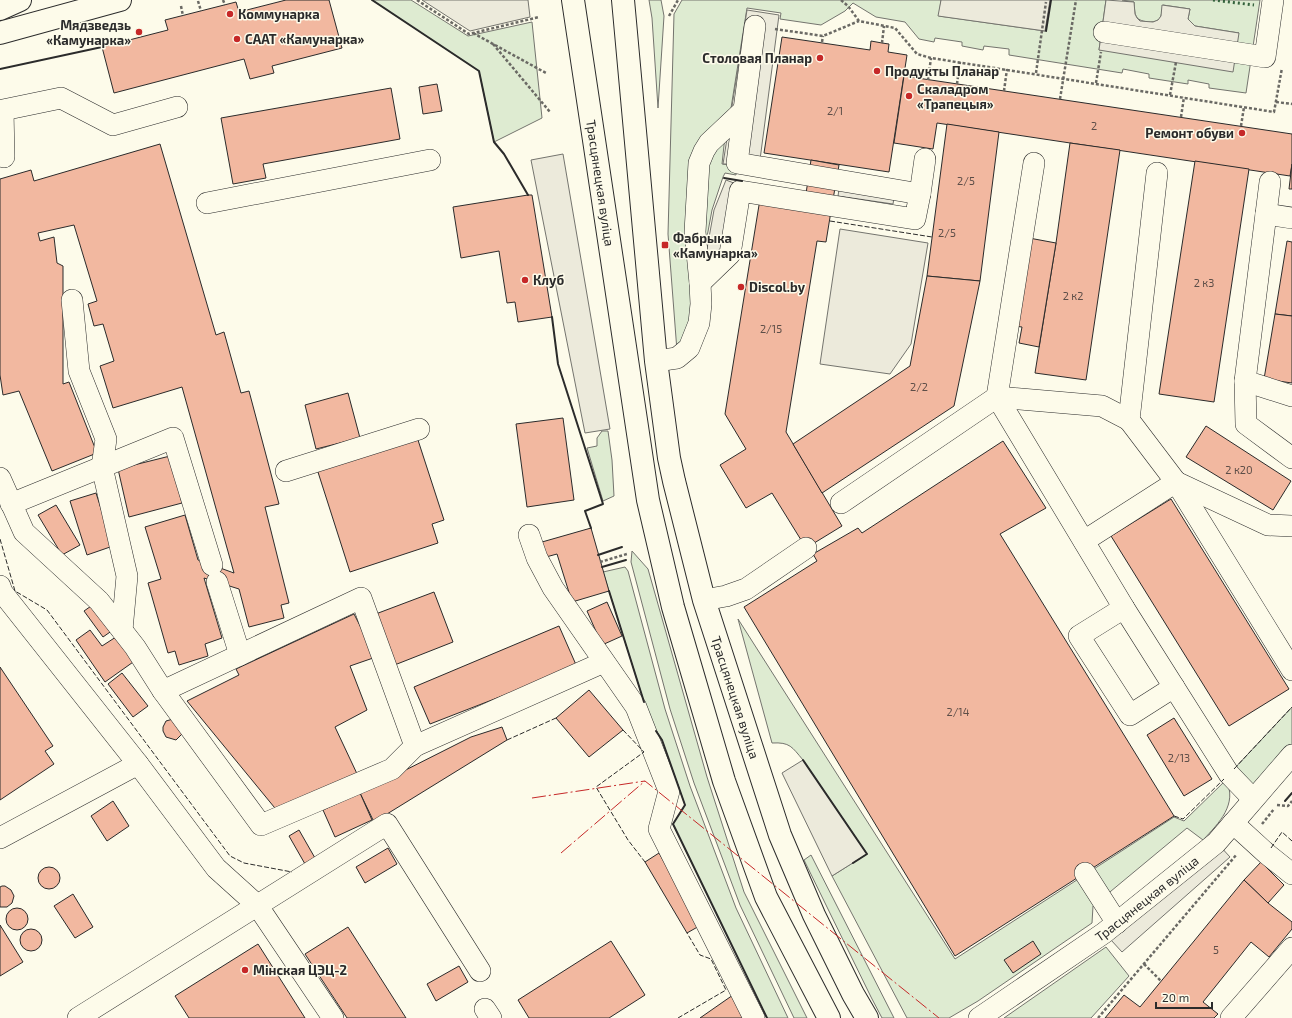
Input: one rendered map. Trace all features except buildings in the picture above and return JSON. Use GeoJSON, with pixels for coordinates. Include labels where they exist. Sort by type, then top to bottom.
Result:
{"type":"FeatureCollection","features":[{"type":"Feature","properties":{"kind":"main road"},"geometry":{"type":"LineString","coordinates":[[0,9],[20,0]]}},
{"type":"Feature","properties":{"kind":"main road"},"geometry":{"type":"LineString","coordinates":[[0,33],[120,0]]}},
{"type":"Feature","properties":{"kind":"main road","name":"Трасцянецкая вуліца"},"geometry":{"type":"LineString","coordinates":[[573,0],[647,493],[673,607],[724,781],[766,897],[829,1018]]}},
{"type":"Feature","properties":{"kind":"main road","name":"Трасцянецкая вуліца"},"geometry":{"type":"LineString","coordinates":[[623,0],[656,361],[669,458],[674,481],[704,600],[780,835],[814,915],[853,994],[867,1018]]}},
{"type":"Feature","properties":{"kind":"main road"},"geometry":{"type":"LineString","coordinates":[[628,365],[656,361]]}},
{"type":"Feature","properties":{"kind":"street"},"geometry":{"type":"LineString","coordinates":[[1102,42],[1265,57],[1273,0]]}},
{"type":"Feature","properties":{"kind":"street"},"geometry":{"type":"LineString","coordinates":[[755,26],[737,163],[920,194]]}},
{"type":"Feature","properties":{"kind":"street"},"geometry":{"type":"LineString","coordinates":[[4,156],[3,110],[61,98],[113,125],[177,107]]}},
{"type":"Feature","properties":{"kind":"street"},"geometry":{"type":"LineString","coordinates":[[656,361],[677,358],[690,348],[699,323],[701,304],[695,232],[699,163],[709,143],[744,111]]}},
{"type":"Feature","properties":{"kind":"street"},"geometry":{"type":"LineString","coordinates":[[700,283],[730,254],[740,191],[915,219],[925,159]]}},
{"type":"Feature","properties":{"kind":"street"},"geometry":{"type":"LineString","coordinates":[[206,203],[430,160]]}},
{"type":"Feature","properties":{"kind":"street"},"geometry":{"type":"LineString","coordinates":[[1034,163],[997,397],[1124,608],[1229,774],[1253,799]]}},
{"type":"Feature","properties":{"kind":"street"},"geometry":{"type":"LineString","coordinates":[[1129,420],[1157,173]]}},
{"type":"Feature","properties":{"kind":"street"},"geometry":{"type":"LineString","coordinates":[[1270,182],[1245,381],[1246,424],[1292,458]]}},
{"type":"Feature","properties":{"kind":"street"},"geometry":{"type":"LineString","coordinates":[[1266,214],[1292,218]]}},
{"type":"Feature","properties":{"kind":"street"},"geometry":{"type":"LineString","coordinates":[[72,300],[79,371],[106,439],[102,467],[127,576],[122,630]]}},
{"type":"Feature","properties":{"kind":"street"},"geometry":{"type":"LineString","coordinates":[[1245,381],[1292,396]]}},
{"type":"Feature","properties":{"kind":"street"},"geometry":{"type":"LineString","coordinates":[[841,503],[997,397],[1102,406],[1129,420],[1176,482],[1292,668]]}},
{"type":"Feature","properties":{"kind":"street"},"geometry":{"type":"LineString","coordinates":[[286,471],[419,429]]}},
{"type":"Feature","properties":{"kind":"street"},"geometry":{"type":"LineString","coordinates":[[12,504],[173,438],[240,655]]}},
{"type":"Feature","properties":{"kind":"street"},"geometry":{"type":"LineString","coordinates":[[0,478],[24,532],[99,601],[135,647],[163,691],[261,825],[392,769],[415,746],[604,662]]}},
{"type":"Feature","properties":{"kind":"street"},"geometry":{"type":"LineString","coordinates":[[1084,541],[1176,482]]}},
{"type":"Feature","properties":{"kind":"street"},"geometry":{"type":"LineString","coordinates":[[1176,482],[1268,525],[1292,526]]}},
{"type":"Feature","properties":{"kind":"street"},"geometry":{"type":"LineString","coordinates":[[529,535],[537,558],[553,588],[636,707],[669,790],[659,829],[754,1018]]}},
{"type":"Feature","properties":{"kind":"street"},"geometry":{"type":"LineString","coordinates":[[704,600],[726,596],[746,589],[802,543]]}},
{"type":"Feature","properties":{"kind":"street"},"geometry":{"type":"LineString","coordinates":[[0,586],[2,592],[138,764],[216,868],[257,905],[333,1018]]}},
{"type":"Feature","properties":{"kind":"street"},"geometry":{"type":"LineString","coordinates":[[163,691],[361,598],[415,746]]}},
{"type":"Feature","properties":{"kind":"street"},"geometry":{"type":"LineString","coordinates":[[1124,608],[1080,636],[1130,715],[1174,687]]}},
{"type":"Feature","properties":{"kind":"street","name":"Трасцянецкая вуліца"},"geometry":{"type":"LineString","coordinates":[[979,1018],[1104,933],[1216,843],[1292,755]]}},
{"type":"Feature","properties":{"kind":"street"},"geometry":{"type":"LineString","coordinates":[[0,838],[138,764]]}},
{"type":"Feature","properties":{"kind":"street"},"geometry":{"type":"LineString","coordinates":[[1233,822],[1250,839],[1292,874]]}},
{"type":"Feature","properties":{"kind":"street"},"geometry":{"type":"LineString","coordinates":[[78,1018],[387,824],[480,971]]}},
{"type":"Feature","properties":{"kind":"street"},"geometry":{"type":"LineString","coordinates":[[1084,873],[1117,922]]}},
{"type":"Feature","properties":{"kind":"street"},"geometry":{"type":"LineString","coordinates":[[1230,1018],[1292,948]]}},
{"type":"Feature","properties":{"kind":"path"},"geometry":{"type":"LineString","coordinates":[[223,0],[225,5]]}},
{"type":"Feature","properties":{"kind":"path"},"geometry":{"type":"LineString","coordinates":[[417,0],[469,34],[539,17]]}},
{"type":"Feature","properties":{"kind":"path"},"geometry":{"type":"LineString","coordinates":[[669,16],[678,0]]}},
{"type":"Feature","properties":{"kind":"path"},"geometry":{"type":"LineString","coordinates":[[841,0],[848,6],[858,21]]}},
{"type":"Feature","properties":{"kind":"path"},"geometry":{"type":"LineString","coordinates":[[1060,99],[1076,0]]}},
{"type":"Feature","properties":{"kind":"path"},"geometry":{"type":"LineString","coordinates":[[198,1],[201,11]]}},
{"type":"Feature","properties":{"kind":"path"},"geometry":{"type":"LineString","coordinates":[[1036,73],[1046,2]]}},
{"type":"Feature","properties":{"kind":"path"},"geometry":{"type":"LineString","coordinates":[[181,6],[183,16]]}},
{"type":"Feature","properties":{"kind":"path"},"geometry":{"type":"LineString","coordinates":[[782,30],[823,36],[858,21],[895,28],[917,54],[932,58],[1036,73],[1274,112],[1283,63]]}},
{"type":"Feature","properties":{"kind":"path"},"geometry":{"type":"LineString","coordinates":[[882,43],[884,26]]}},
{"type":"Feature","properties":{"kind":"path"},"geometry":{"type":"LineString","coordinates":[[473,33],[546,73]]}},
{"type":"Feature","properties":{"kind":"path"},"geometry":{"type":"LineString","coordinates":[[822,42],[823,36]]}},
{"type":"Feature","properties":{"kind":"path"},"geometry":{"type":"LineString","coordinates":[[1096,83],[1102,42]]}},
{"type":"Feature","properties":{"kind":"path"},"geometry":{"type":"LineString","coordinates":[[493,44],[550,112]]}},
{"type":"Feature","properties":{"kind":"path"},"geometry":{"type":"LineString","coordinates":[[928,80],[932,58]]}},
{"type":"Feature","properties":{"kind":"path"},"geometry":{"type":"LineString","coordinates":[[957,84],[960,62]]}},
{"type":"Feature","properties":{"kind":"path"},"geometry":{"type":"LineString","coordinates":[[1170,95],[1176,65]]}},
{"type":"Feature","properties":{"kind":"path"},"geometry":{"type":"LineString","coordinates":[[1004,91],[1007,69]]}},
{"type":"Feature","properties":{"kind":"path"},"geometry":{"type":"LineString","coordinates":[[1181,117],[1184,97]]}},
{"type":"Feature","properties":{"kind":"path"},"geometry":{"type":"LineString","coordinates":[[1276,102],[1292,104]]}},
{"type":"Feature","properties":{"kind":"path"},"geometry":{"type":"LineString","coordinates":[[1241,126],[1244,107]]}},
{"type":"Feature","properties":{"kind":"path"},"geometry":{"type":"LineString","coordinates":[[600,562],[627,554]]}},
{"type":"Feature","properties":{"kind":"path"},"geometry":{"type":"LineString","coordinates":[[1098,1018],[1250,839],[1282,799]]}},
{"type":"Feature","properties":{"kind":"path"},"geometry":{"type":"LineString","coordinates":[[1277,805],[1288,806],[1292,801]]}},
{"type":"Feature","properties":{"kind":"path"},"geometry":{"type":"LineString","coordinates":[[1144,964],[1161,981]]}},
{"type":"Feature","properties":{"kind":"green space"},"geometry":{"type":"Polygon","coordinates":[[[372,0],[411,0],[468,36],[532,22],[542,118],[494,142],[479,71],[372,0]]]}},
{"type":"Feature","properties":{"kind":"green space"},"geometry":{"type":"Polygon","coordinates":[[[649,0],[661,0],[664,16],[658,108],[652,18],[649,0]]]}},
{"type":"Feature","properties":{"kind":"green space"},"geometry":{"type":"Polygon","coordinates":[[[682,0],[941,0],[939,16],[1045,31],[1050,0],[1106,0],[1099,50],[1239,33],[1195,26],[1188,19],[1190,9],[1163,5],[1161,15],[1158,20],[1152,22],[1143,21],[1136,16],[1134,2],[1122,0],[1260,0],[1246,93],[1209,88],[1209,84],[1188,80],[1188,84],[1149,78],[1149,74],[1123,69],[1122,73],[1009,55],[1009,49],[984,46],[983,50],[962,46],[962,42],[935,38],[934,42],[919,39],[905,22],[876,17],[853,3],[845,11],[821,25],[780,19],[781,13],[747,8],[731,108],[716,122],[702,139],[694,322],[677,351],[668,234],[674,14],[682,0]]]}},
{"type":"Feature","properties":{"kind":"green space"},"geometry":{"type":"Polygon","coordinates":[[[725,136],[722,164],[731,165],[737,169],[736,175],[725,173],[723,177],[712,210],[704,253],[709,155],[725,136]]]}},
{"type":"Feature","properties":{"kind":"green space"},"geometry":{"type":"Polygon","coordinates":[[[602,431],[608,431],[612,460],[614,496],[603,501],[587,448],[597,446],[597,438],[602,431]]]}},
{"type":"Feature","properties":{"kind":"green space"},"geometry":{"type":"Polygon","coordinates":[[[632,551],[648,569],[707,777],[744,892],[807,1018],[794,1018],[740,905],[694,783],[670,709],[631,562],[632,551]]]}},
{"type":"Feature","properties":{"kind":"green space"},"geometry":{"type":"Polygon","coordinates":[[[625,567],[628,571],[665,709],[690,786],[736,908],[788,1018],[767,1018],[673,824],[685,805],[662,740],[650,721],[603,572],[625,567]]]}},
{"type":"Feature","properties":{"kind":"green space"},"geometry":{"type":"Polygon","coordinates":[[[738,619],[955,959],[1174,817],[1184,821],[1226,780],[1230,797],[1225,813],[1203,840],[1187,828],[1093,906],[1092,923],[978,1001],[949,1018],[907,1018],[832,876],[867,854],[803,760],[790,746],[783,743],[772,743],[738,619]]]}},
{"type":"Feature","properties":{"kind":"green space"},"geometry":{"type":"Polygon","coordinates":[[[1292,707],[1292,747],[1250,789],[1233,770],[1292,707]]]}},
{"type":"Feature","properties":{"kind":"green space"},"geometry":{"type":"Polygon","coordinates":[[[811,855],[894,1018],[882,1018],[871,997],[804,860],[811,855]]]}},
{"type":"Feature","properties":{"kind":"green space"},"geometry":{"type":"Polygon","coordinates":[[[1106,947],[1129,976],[1091,1018],[1004,1018],[1106,947]]]}},
{"type":"Feature","properties":{"kind":"shaded area"},"geometry":{"type":"Polygon","coordinates":[[[422,0],[528,0],[530,17],[470,31],[422,0]]]}},
{"type":"Feature","properties":{"kind":"shaded area"},"geometry":{"type":"Polygon","coordinates":[[[941,0],[1050,0],[1045,31],[938,16],[941,0]]]}},
{"type":"Feature","properties":{"kind":"shaded area"},"geometry":{"type":"Polygon","coordinates":[[[1106,0],[1134,2],[1135,14],[1140,21],[1153,22],[1158,20],[1161,16],[1162,5],[1190,9],[1188,19],[1195,26],[1239,33],[1233,72],[1099,50],[1106,0]]]}},
{"type":"Feature","properties":{"kind":"shaded area"},"geometry":{"type":"Polygon","coordinates":[[[747,10],[779,15],[758,175],[731,164],[723,164],[747,10]]]}},
{"type":"Feature","properties":{"kind":"shaded area"},"geometry":{"type":"Polygon","coordinates":[[[563,154],[610,429],[585,433],[531,160],[563,154]]]}},
{"type":"Feature","properties":{"kind":"shaded area"},"geometry":{"type":"Polygon","coordinates":[[[726,180],[739,185],[720,259],[706,254],[714,210],[726,180]]]}},
{"type":"Feature","properties":{"kind":"shaded area"},"geometry":{"type":"Polygon","coordinates":[[[840,183],[895,192],[893,204],[838,196],[840,183]]]}},
{"type":"Feature","properties":{"kind":"shaded area"},"geometry":{"type":"Polygon","coordinates":[[[840,229],[928,243],[911,344],[890,374],[820,364],[840,229]]]}},
{"type":"Feature","properties":{"kind":"shaded area"},"geometry":{"type":"Polygon","coordinates":[[[803,760],[867,854],[832,876],[782,773],[803,760]]]}},
{"type":"Feature","properties":{"kind":"shaded area"},"geometry":{"type":"Polygon","coordinates":[[[1219,845],[1230,857],[1122,952],[1111,940],[1219,845]]]}},
{"type":"Feature","properties":{"kind":"hedge"},"geometry":{"type":"LineString","coordinates":[[1213,0],[1254,5]]}},
{"type":"Feature","properties":{"kind":"fence"},"geometry":{"type":"LineString","coordinates":[[830,221],[932,237]]}},
{"type":"Feature","properties":{"kind":"fence"},"geometry":{"type":"LineString","coordinates":[[0,539],[15,591],[47,610],[230,856],[244,863],[292,872]]}},
{"type":"Feature","properties":{"kind":"fence"},"geometry":{"type":"LineString","coordinates":[[1234,769],[1292,707]]}},
{"type":"Feature","properties":{"kind":"fence"},"geometry":{"type":"LineString","coordinates":[[507,740],[556,718]]}},
{"type":"Feature","properties":{"kind":"fence"},"geometry":{"type":"LineString","coordinates":[[623,730],[644,752],[596,787],[628,840],[645,862]]}},
{"type":"Feature","properties":{"kind":"fence"},"geometry":{"type":"LineString","coordinates":[[1174,816],[1183,819],[1224,779]]}},
{"type":"Feature","properties":{"kind":"fence"},"geometry":{"type":"LineString","coordinates":[[1271,848],[1282,832],[1292,841]]}},
{"type":"Feature","properties":{"kind":"fence"},"geometry":{"type":"LineString","coordinates":[[678,1018],[726,990],[711,959],[700,955],[687,933]]}},
{"type":"Feature","properties":{"kind":"wall"},"geometry":{"type":"LineString","coordinates":[[372,0],[479,71],[494,142],[504,154],[528,195]]}},
{"type":"Feature","properties":{"kind":"wall"},"geometry":{"type":"LineString","coordinates":[[1046,31],[1051,0]]}},
{"type":"Feature","properties":{"kind":"wall"},"geometry":{"type":"LineString","coordinates":[[0,69],[102,47]]}},
{"type":"Feature","properties":{"kind":"wall"},"geometry":{"type":"LineString","coordinates":[[724,178],[742,181]]}},
{"type":"Feature","properties":{"kind":"wall"},"geometry":{"type":"LineString","coordinates":[[552,317],[558,364],[603,504],[585,511],[591,528]]}},
{"type":"Feature","properties":{"kind":"wall"},"geometry":{"type":"LineString","coordinates":[[598,555],[622,547]]}},
{"type":"Feature","properties":{"kind":"wall"},"geometry":{"type":"LineString","coordinates":[[602,567],[626,560]]}},
{"type":"Feature","properties":{"kind":"wall"},"geometry":{"type":"LineString","coordinates":[[609,591],[644,702]]}},
{"type":"Feature","properties":{"kind":"wall"},"geometry":{"type":"LineString","coordinates":[[656,731],[662,740],[685,805],[673,824],[767,1018]]}},
{"type":"Feature","properties":{"kind":"wall"},"geometry":{"type":"LineString","coordinates":[[803,760],[867,854],[853,863]]}},
{"type":"Feature","properties":{"kind":"wall"},"geometry":{"type":"LineString","coordinates":[[1285,801],[1292,793]]}},
{"type":"Feature","properties":{"kind":"power"},"geometry":{"type":"LineString","coordinates":[[532,798],[645,781],[939,1018]]}},
{"type":"Feature","properties":{"kind":"power"},"geometry":{"type":"LineString","coordinates":[[561,853],[645,781]]}},
{"type":"Feature","properties":{"kind":"place","name":"Коммунарка"},"geometry":{"type":"Point","coordinates":[230,14]}},
{"type":"Feature","properties":{"kind":"place","name":"Мядзведзь «Камунарка»"},"geometry":{"type":"Point","coordinates":[139,32]}},
{"type":"Feature","properties":{"kind":"place","name":"СААТ «Камунарка»"},"geometry":{"type":"Point","coordinates":[237,39]}},
{"type":"Feature","properties":{"kind":"place","name":"Столовая Планар"},"geometry":{"type":"Point","coordinates":[820,58]}},
{"type":"Feature","properties":{"kind":"place","name":"Продукты Планар"},"geometry":{"type":"Point","coordinates":[877,71]}},
{"type":"Feature","properties":{"kind":"place","name":"Скаладром «Трапецыя»"},"geometry":{"type":"Point","coordinates":[909,96]}},
{"type":"Feature","properties":{"kind":"place","name":"Ремонт обуви"},"geometry":{"type":"Point","coordinates":[1242,133]}},
{"type":"Feature","properties":{"kind":"place","name":"Фабрыка «Камунарка»"},"geometry":{"type":"Point","coordinates":[665,245]}},
{"type":"Feature","properties":{"kind":"place","name":"Клуб"},"geometry":{"type":"Point","coordinates":[525,280]}},
{"type":"Feature","properties":{"kind":"place","name":"Discol.by"},"geometry":{"type":"Point","coordinates":[741,287]}},
{"type":"Feature","properties":{"kind":"place","name":"Мінская ЦЭЦ-2"},"geometry":{"type":"Point","coordinates":[245,970]}}]}
